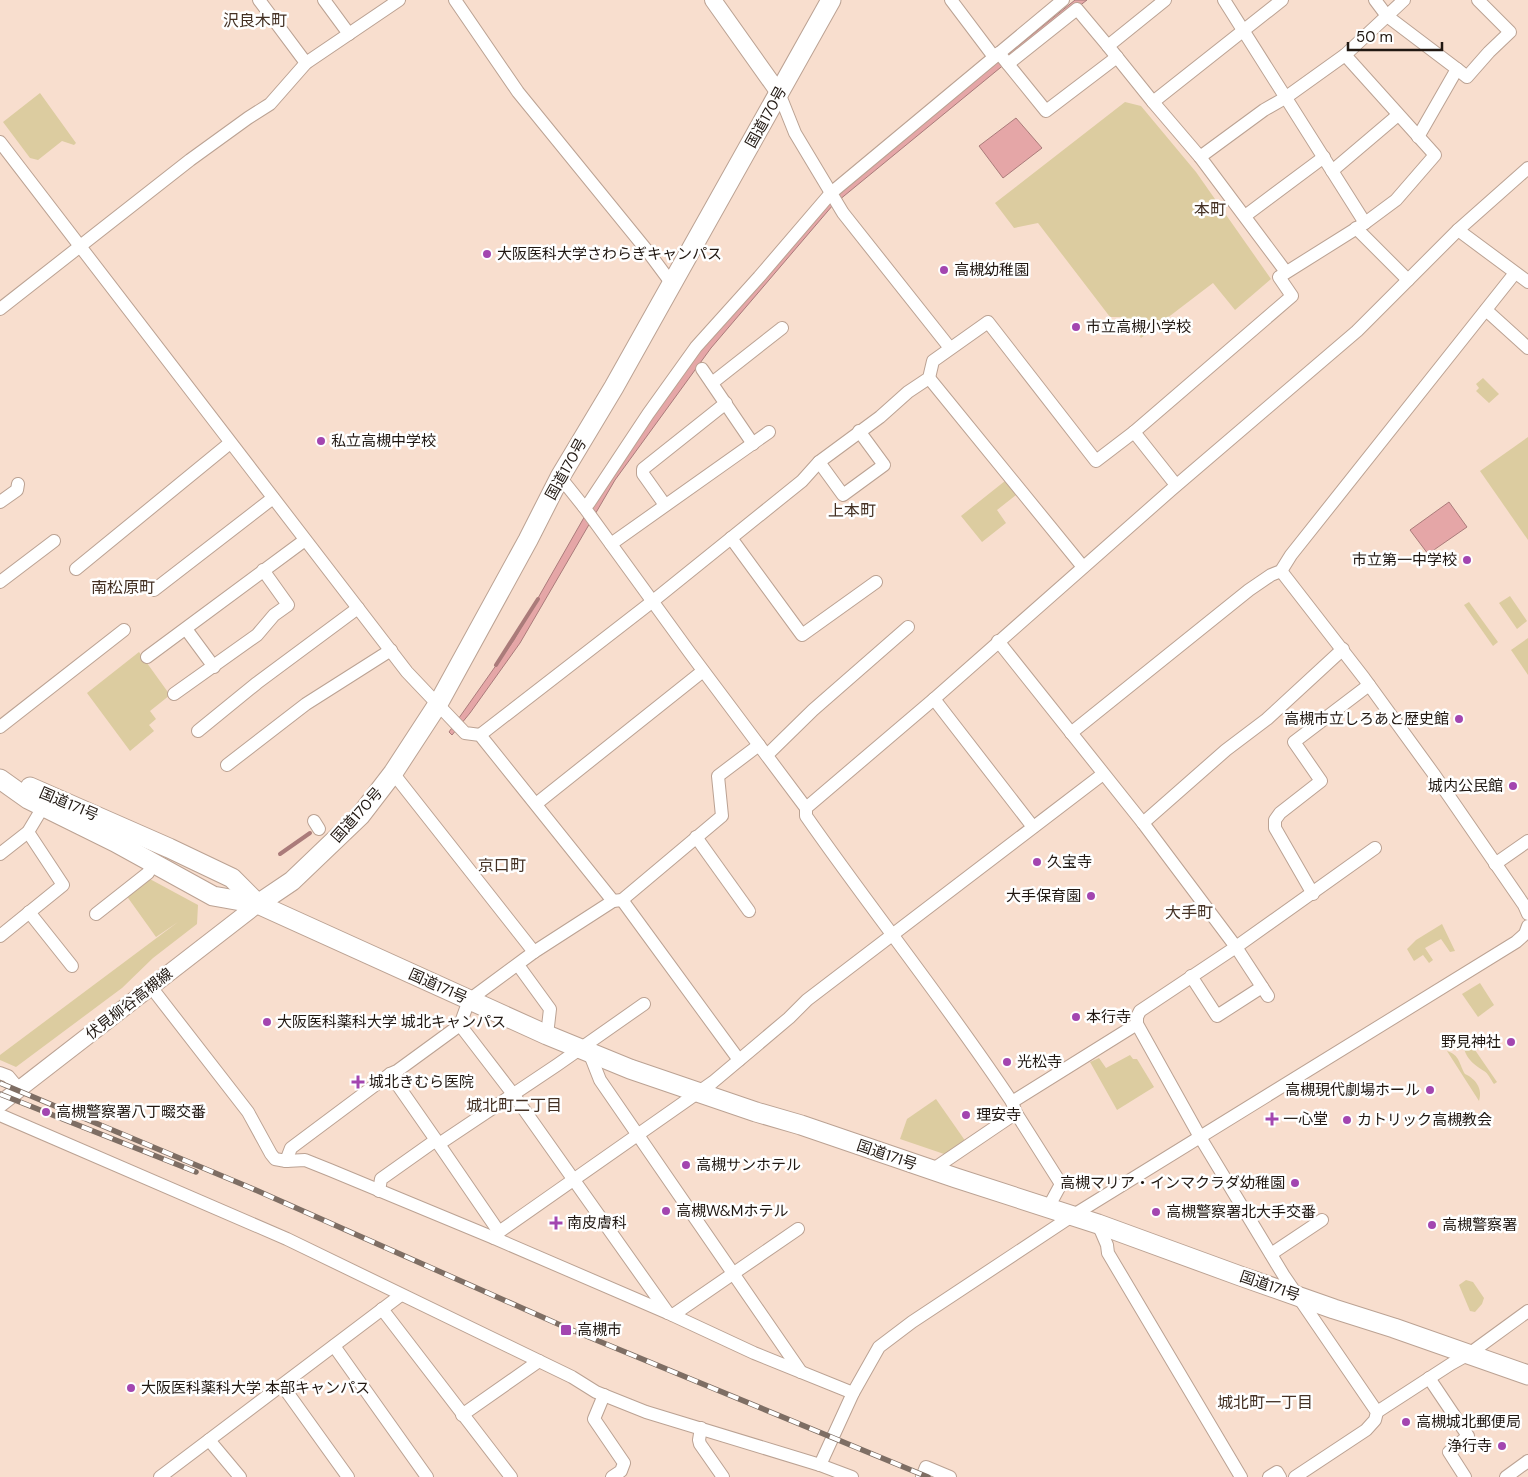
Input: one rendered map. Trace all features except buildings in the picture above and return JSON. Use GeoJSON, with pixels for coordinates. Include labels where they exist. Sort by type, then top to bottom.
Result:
{"type":"FeatureCollection","features":[{"type":"Feature","properties":{"kind":"highway","name":"国道170号"},"geometry":{"type":"LineString","coordinates":[[258,904],[292,881],[360,816],[393,773],[438,704],[528,540],[560,477],[614,387],[831,0]]}},
{"type":"Feature","properties":{"kind":"highway","name":"国道171号"},"geometry":{"type":"LineString","coordinates":[[3,781],[40,791],[224,874],[232,878],[258,904]]}},
{"type":"Feature","properties":{"kind":"highway","name":"国道171号"},"geometry":{"type":"LineString","coordinates":[[3,781],[28,799],[213,896],[258,904],[547,1035],[630,1069],[1098,1224],[1528,1376]]}},
{"type":"Feature","properties":{"kind":"main road"},"geometry":{"type":"LineString","coordinates":[[713,0],[779,93]]}},
{"type":"Feature","properties":{"kind":"main road","name":"伏見柳谷高槻線"},"geometry":{"type":"LineString","coordinates":[[0,1104],[258,904]]}},
{"type":"Feature","properties":{"kind":"street"},"geometry":{"type":"LineString","coordinates":[[259,0],[306,63]]}},
{"type":"Feature","properties":{"kind":"street"},"geometry":{"type":"LineString","coordinates":[[324,0],[349,34]]}},
{"type":"Feature","properties":{"kind":"street"},"geometry":{"type":"LineString","coordinates":[[0,308],[197,155],[270,104],[306,63],[400,0]]}},
{"type":"Feature","properties":{"kind":"street"},"geometry":{"type":"LineString","coordinates":[[455,0],[518,92],[672,284]]}},
{"type":"Feature","properties":{"kind":"street"},"geometry":{"type":"LineString","coordinates":[[951,0],[996,55],[1008,64],[1046,111],[1117,56]]}},
{"type":"Feature","properties":{"kind":"street"},"geometry":{"type":"LineString","coordinates":[[588,512],[589,503],[696,347],[831,193],[1063,0]]}},
{"type":"Feature","properties":{"kind":"street"},"geometry":{"type":"LineString","coordinates":[[1108,46],[1165,0]]}},
{"type":"Feature","properties":{"kind":"street"},"geometry":{"type":"LineString","coordinates":[[1224,0],[1324,157],[1360,225],[1408,280]]}},
{"type":"Feature","properties":{"kind":"street"},"geometry":{"type":"LineString","coordinates":[[1153,102],[1282,0]]}},
{"type":"Feature","properties":{"kind":"street"},"geometry":{"type":"LineString","coordinates":[[1375,0],[1387,16],[1467,77],[1510,32],[1478,0]]}},
{"type":"Feature","properties":{"kind":"street"},"geometry":{"type":"LineString","coordinates":[[1200,157],[1264,110],[1285,98],[1345,55],[1404,0]]}},
{"type":"Feature","properties":{"kind":"street"},"geometry":{"type":"LineString","coordinates":[[1008,64],[1077,9],[1200,157],[1286,272]]}},
{"type":"Feature","properties":{"kind":"street"},"geometry":{"type":"LineString","coordinates":[[480,735],[653,601],[802,481],[819,462],[880,418],[908,392],[929,378],[933,360],[988,322],[1096,461],[1134,432],[1292,296],[1280,277],[1396,200],[1436,155],[1345,55]]}},
{"type":"Feature","properties":{"kind":"street"},"geometry":{"type":"LineString","coordinates":[[1418,137],[1457,69]]}},
{"type":"Feature","properties":{"kind":"street"},"geometry":{"type":"LineString","coordinates":[[779,93],[796,133],[842,213],[950,348]]}},
{"type":"Feature","properties":{"kind":"street"},"geometry":{"type":"LineString","coordinates":[[1332,171],[1398,115]]}},
{"type":"Feature","properties":{"kind":"street"},"geometry":{"type":"LineString","coordinates":[[0,142],[407,672],[465,733],[480,735],[618,900],[738,1060]]}},
{"type":"Feature","properties":{"kind":"street"},"geometry":{"type":"LineString","coordinates":[[1245,216],[1324,157]]}},
{"type":"Feature","properties":{"kind":"street"},"geometry":{"type":"LineString","coordinates":[[806,808],[934,699],[1176,485],[1357,331],[1458,230],[1528,168]]}},
{"type":"Feature","properties":{"kind":"street"},"geometry":{"type":"LineString","coordinates":[[1458,230],[1528,282]]}},
{"type":"Feature","properties":{"kind":"street"},"geometry":{"type":"LineString","coordinates":[[1071,733],[1249,590],[1271,575],[1281,571],[1297,548],[1515,273]]}},
{"type":"Feature","properties":{"kind":"street"},"geometry":{"type":"LineString","coordinates":[[1486,310],[1528,348]]}},
{"type":"Feature","properties":{"kind":"street"},"geometry":{"type":"LineString","coordinates":[[712,383],[782,328]]}},
{"type":"Feature","properties":{"kind":"street"},"geometry":{"type":"LineString","coordinates":[[702,369],[752,444]]}},
{"type":"Feature","properties":{"kind":"street"},"geometry":{"type":"LineString","coordinates":[[929,378],[1083,568]]}},
{"type":"Feature","properties":{"kind":"street"},"geometry":{"type":"LineString","coordinates":[[665,505],[643,474],[643,468],[726,403]]}},
{"type":"Feature","properties":{"kind":"street"},"geometry":{"type":"LineString","coordinates":[[611,544],[769,432]]}},
{"type":"Feature","properties":{"kind":"street"},"geometry":{"type":"LineString","coordinates":[[819,462],[843,495],[884,465],[860,432]]}},
{"type":"Feature","properties":{"kind":"street"},"geometry":{"type":"LineString","coordinates":[[1134,432],[1176,485]]}},
{"type":"Feature","properties":{"kind":"street"},"geometry":{"type":"LineString","coordinates":[[76,569],[230,443]]}},
{"type":"Feature","properties":{"kind":"street"},"geometry":{"type":"LineString","coordinates":[[560,477],[588,512],[703,671],[806,808],[806,816],[842,867],[970,1039],[1061,1184],[1048,1208]]}},
{"type":"Feature","properties":{"kind":"street"},"geometry":{"type":"LineString","coordinates":[[0,502],[17,490],[18,484]]}},
{"type":"Feature","properties":{"kind":"street"},"geometry":{"type":"LineString","coordinates":[[154,590],[273,498]]}},
{"type":"Feature","properties":{"kind":"street"},"geometry":{"type":"LineString","coordinates":[[731,538],[802,634],[876,582]]}},
{"type":"Feature","properties":{"kind":"street"},"geometry":{"type":"LineString","coordinates":[[147,657],[305,540]]}},
{"type":"Feature","properties":{"kind":"street"},"geometry":{"type":"LineString","coordinates":[[0,582],[54,541]]}},
{"type":"Feature","properties":{"kind":"street"},"geometry":{"type":"LineString","coordinates":[[174,694],[257,636],[274,615],[288,605],[263,570]]}},
{"type":"Feature","properties":{"kind":"street"},"geometry":{"type":"LineString","coordinates":[[1281,571],[1369,685],[1438,781],[1524,905],[1528,914]]}},
{"type":"Feature","properties":{"kind":"street"},"geometry":{"type":"LineString","coordinates":[[198,731],[257,683],[358,608]]}},
{"type":"Feature","properties":{"kind":"street"},"geometry":{"type":"LineString","coordinates":[[767,755],[813,710],[908,627]]}},
{"type":"Feature","properties":{"kind":"street"},"geometry":{"type":"LineString","coordinates":[[186,629],[214,667]]}},
{"type":"Feature","properties":{"kind":"street"},"geometry":{"type":"LineString","coordinates":[[0,727],[124,630]]}},
{"type":"Feature","properties":{"kind":"street"},"geometry":{"type":"LineString","coordinates":[[998,641],[1143,823],[1236,947],[1265,992],[1217,1016],[1191,976]]}},
{"type":"Feature","properties":{"kind":"street"},"geometry":{"type":"LineString","coordinates":[[1143,823],[1226,750],[1267,719],[1343,649]]}},
{"type":"Feature","properties":{"kind":"street"},"geometry":{"type":"LineString","coordinates":[[227,765],[306,704],[390,650]]}},
{"type":"Feature","properties":{"kind":"street"},"geometry":{"type":"LineString","coordinates":[[536,804],[703,671]]}},
{"type":"Feature","properties":{"kind":"street"},"geometry":{"type":"LineString","coordinates":[[1313,894],[1275,828],[1275,820],[1280,813],[1321,781],[1294,742],[1369,685]]}},
{"type":"Feature","properties":{"kind":"street"},"geometry":{"type":"LineString","coordinates":[[934,699],[1033,827]]}},
{"type":"Feature","properties":{"kind":"street"},"geometry":{"type":"LineString","coordinates":[[286,1161],[291,1148],[460,1024],[469,1000],[534,952],[618,900],[722,816],[718,776],[759,745]]}},
{"type":"Feature","properties":{"kind":"street"},"geometry":{"type":"LineString","coordinates":[[393,773],[534,952]]}},
{"type":"Feature","properties":{"kind":"street"},"geometry":{"type":"LineString","coordinates":[[496,1235],[713,1082],[789,1018],[806,1000],[1103,774]]}},
{"type":"Feature","properties":{"kind":"street"},"geometry":{"type":"LineString","coordinates":[[0,854],[28,832],[43,807]]}},
{"type":"Feature","properties":{"kind":"street"},"geometry":{"type":"LineString","coordinates":[[0,936],[63,885],[28,832]]}},
{"type":"Feature","properties":{"kind":"street"},"geometry":{"type":"LineString","coordinates":[[696,838],[749,911]]}},
{"type":"Feature","properties":{"kind":"street"},"geometry":{"type":"LineString","coordinates":[[1495,864],[1528,841]]}},
{"type":"Feature","properties":{"kind":"street"},"geometry":{"type":"LineString","coordinates":[[1376,848],[1313,894],[1140,1011],[1137,1024],[1200,1137],[1271,1254],[1377,1412]]}},
{"type":"Feature","properties":{"kind":"street"},"geometry":{"type":"LineString","coordinates":[[96,914],[148,873],[153,863]]}},
{"type":"Feature","properties":{"kind":"street"},"geometry":{"type":"LineString","coordinates":[[29,912],[72,966]]}},
{"type":"Feature","properties":{"kind":"street"},"geometry":{"type":"LineString","coordinates":[[820,1465],[853,1393],[879,1347],[912,1322],[1072,1216],[1516,942],[1523,936],[1528,926]]}},
{"type":"Feature","properties":{"kind":"street"},"geometry":{"type":"LineString","coordinates":[[518,965],[550,1009],[547,1035]]}},
{"type":"Feature","properties":{"kind":"street"},"geometry":{"type":"LineString","coordinates":[[151,986],[248,1112],[275,1159],[286,1161],[305,1160],[379,1191],[496,1235],[671,1314],[715,1336],[853,1393]]}},
{"type":"Feature","properties":{"kind":"street"},"geometry":{"type":"LineString","coordinates":[[379,1191],[381,1179],[584,1051],[644,1004]]}},
{"type":"Feature","properties":{"kind":"street"},"geometry":{"type":"LineString","coordinates":[[460,1024],[513,1094],[572,1180],[671,1314]]}},
{"type":"Feature","properties":{"kind":"street"},"geometry":{"type":"LineString","coordinates":[[932,1170],[1014,1107],[1137,1024]]}},
{"type":"Feature","properties":{"kind":"street"},"geometry":{"type":"LineString","coordinates":[[584,1051],[600,1080],[637,1135],[801,1372]]}},
{"type":"Feature","properties":{"kind":"street"},"geometry":{"type":"LineString","coordinates":[[0,1073],[8,1076],[19,1089]]}},
{"type":"Feature","properties":{"kind":"street"},"geometry":{"type":"LineString","coordinates":[[390,1074],[437,1142],[496,1235]]}},
{"type":"Feature","properties":{"kind":"street"},"geometry":{"type":"LineString","coordinates":[[0,1115],[287,1239],[572,1377],[604,1395],[646,1412],[820,1465],[844,1476]]}},
{"type":"Feature","properties":{"kind":"street"},"geometry":{"type":"LineString","coordinates":[[1271,1254],[1322,1220]]}},
{"type":"Feature","properties":{"kind":"street"},"geometry":{"type":"LineString","coordinates":[[1098,1224],[1107,1245],[1108,1253],[1241,1477]]}},
{"type":"Feature","properties":{"kind":"street"},"geometry":{"type":"LineString","coordinates":[[671,1314],[798,1229]]}},
{"type":"Feature","properties":{"kind":"street"},"geometry":{"type":"LineString","coordinates":[[160,1477],[401,1295]]}},
{"type":"Feature","properties":{"kind":"street"},"geometry":{"type":"LineString","coordinates":[[382,1309],[511,1477]]}},
{"type":"Feature","properties":{"kind":"street"},"geometry":{"type":"LineString","coordinates":[[1295,1477],[1366,1430],[1375,1420],[1377,1412],[1469,1354],[1528,1312]]}},
{"type":"Feature","properties":{"kind":"street"},"geometry":{"type":"LineString","coordinates":[[334,1346],[427,1477]]}},
{"type":"Feature","properties":{"kind":"street"},"geometry":{"type":"LineString","coordinates":[[462,1415],[539,1361]]}},
{"type":"Feature","properties":{"kind":"street"},"geometry":{"type":"LineString","coordinates":[[1429,1378],[1468,1436],[1449,1452],[1464,1477]]}},
{"type":"Feature","properties":{"kind":"street"},"geometry":{"type":"LineString","coordinates":[[282,1385],[348,1477]]}},
{"type":"Feature","properties":{"kind":"street"},"geometry":{"type":"LineString","coordinates":[[604,1395],[594,1419],[624,1463],[620,1475]]}},
{"type":"Feature","properties":{"kind":"street"},"geometry":{"type":"LineString","coordinates":[[701,1428],[700,1444],[723,1477]]}},
{"type":"Feature","properties":{"kind":"street"},"geometry":{"type":"LineString","coordinates":[[209,1440],[240,1477]]}},
{"type":"Feature","properties":{"kind":"street"},"geometry":{"type":"LineString","coordinates":[[1506,1477],[1528,1461]]}},
{"type":"Feature","properties":{"kind":"street"},"geometry":{"type":"LineString","coordinates":[[922,1477],[926,1467],[950,1477]]}},
{"type":"Feature","properties":{"kind":"street"},"geometry":{"type":"LineString","coordinates":[[1269,1477],[1277,1472],[1280,1477]]}},
{"type":"Feature","properties":{"kind":"shaded area"},"geometry":{"type":"Polygon","coordinates":[[[1075,0],[1087,0],[1017,54],[833,205],[711,348],[615,480],[520,643],[452,735],[449,732],[514,640],[590,507],[701,349],[825,202],[1075,0]]]}},
{"type":"Feature","properties":{"kind":"shaded area"},"geometry":{"type":"Polygon","coordinates":[[[40,93],[76,143],[74,145],[62,141],[38,160],[30,158],[3,122],[40,93]]]}},
{"type":"Feature","properties":{"kind":"shaded area"},"geometry":{"type":"Polygon","coordinates":[[[1125,102],[1141,106],[1196,172],[1271,279],[1235,310],[1213,283],[1141,338],[1124,317],[1110,317],[1038,223],[1014,228],[995,203],[1125,102]]]}},
{"type":"Feature","properties":{"kind":"shaded area"},"geometry":{"type":"Polygon","coordinates":[[[1016,118],[1042,148],[1003,178],[979,146],[1016,118]]]}},
{"type":"Feature","properties":{"kind":"shaded area"},"geometry":{"type":"Polygon","coordinates":[[[1483,378],[1499,394],[1489,403],[1476,391],[1479,388],[1476,384],[1483,378]]]}},
{"type":"Feature","properties":{"kind":"shaded area"},"geometry":{"type":"Polygon","coordinates":[[[1528,437],[1528,540],[1480,471],[1528,437]]]}},
{"type":"Feature","properties":{"kind":"shaded area"},"geometry":{"type":"Polygon","coordinates":[[[1005,481],[1016,495],[997,510],[1006,523],[982,542],[961,516],[1005,481]]]}},
{"type":"Feature","properties":{"kind":"shaded area"},"geometry":{"type":"Polygon","coordinates":[[[1449,502],[1467,527],[1428,554],[1410,530],[1449,502]]]}},
{"type":"Feature","properties":{"kind":"shaded area"},"geometry":{"type":"Polygon","coordinates":[[[1510,596],[1527,621],[1517,629],[1499,603],[1510,596]]]}},
{"type":"Feature","properties":{"kind":"shaded area"},"geometry":{"type":"Polygon","coordinates":[[[1469,602],[1498,642],[1493,646],[1464,605],[1469,602]]]}},
{"type":"Feature","properties":{"kind":"shaded area"},"geometry":{"type":"Polygon","coordinates":[[[1528,638],[1528,675],[1511,650],[1528,638]]]}},
{"type":"Feature","properties":{"kind":"shaded area"},"geometry":{"type":"Polygon","coordinates":[[[139,652],[170,695],[150,711],[156,719],[149,725],[154,731],[130,751],[87,693],[139,652]]]}},
{"type":"Feature","properties":{"kind":"shaded area"},"geometry":{"type":"Polygon","coordinates":[[[148,878],[198,905],[197,924],[153,958],[122,988],[16,1067],[0,1060],[0,1055],[178,922],[156,937],[126,895],[148,878]]]}},
{"type":"Feature","properties":{"kind":"shaded area"},"geometry":{"type":"Polygon","coordinates":[[[1442,924],[1455,951],[1450,952],[1441,939],[1425,948],[1433,960],[1429,963],[1423,955],[1414,961],[1407,949],[1416,940],[1442,924]]]}},
{"type":"Feature","properties":{"kind":"shaded area"},"geometry":{"type":"Polygon","coordinates":[[[1480,983],[1494,1005],[1478,1017],[1462,994],[1480,983]]]}},
{"type":"Feature","properties":{"kind":"shaded area"},"geometry":{"type":"Polygon","coordinates":[[[1464,1034],[1497,1082],[1494,1084],[1487,1073],[1474,1064],[1467,1056],[1463,1041],[1464,1034]]]}},
{"type":"Feature","properties":{"kind":"shaded area"},"geometry":{"type":"Polygon","coordinates":[[[1447,1051],[1457,1057],[1465,1074],[1478,1085],[1480,1092],[1479,1101],[1447,1051]]]}},
{"type":"Feature","properties":{"kind":"shaded area"},"geometry":{"type":"Polygon","coordinates":[[[1130,1055],[1133,1059],[1137,1059],[1154,1087],[1117,1110],[1090,1062],[1099,1058],[1106,1068],[1130,1055]]]}},
{"type":"Feature","properties":{"kind":"shaded area"},"geometry":{"type":"Polygon","coordinates":[[[936,1099],[966,1142],[947,1155],[900,1139],[907,1119],[936,1099]]]}},
{"type":"Feature","properties":{"kind":"shaded area"},"geometry":{"type":"Polygon","coordinates":[[[1466,1280],[1473,1282],[1484,1298],[1482,1304],[1475,1312],[1470,1311],[1459,1285],[1466,1280]]]}},
{"type":"Feature","properties":{"kind":"waterway"},"geometry":{"type":"LineString","coordinates":[[496,665],[538,599]]}},
{"type":"Feature","properties":{"kind":"waterway"},"geometry":{"type":"LineString","coordinates":[[280,854],[310,833]]}},
{"type":"Feature","properties":{"kind":"railway"},"geometry":{"type":"LineString","coordinates":[[0,1083],[251,1188],[567,1328],[928,1477]]}},
{"type":"Feature","properties":{"kind":"railway"},"geometry":{"type":"LineString","coordinates":[[0,1094],[196,1172]]}},
{"type":"Feature","properties":{"kind":"place","name":"大阪医科大学さわらぎキャンパス"},"geometry":{"type":"Point","coordinates":[487,254]}},
{"type":"Feature","properties":{"kind":"place","name":"高槻幼稚園"},"geometry":{"type":"Point","coordinates":[944,270]}},
{"type":"Feature","properties":{"kind":"place","name":"市立高槻小学校"},"geometry":{"type":"Point","coordinates":[1076,327]}},
{"type":"Feature","properties":{"kind":"place","name":"私立高槻中学校"},"geometry":{"type":"Point","coordinates":[321,441]}},
{"type":"Feature","properties":{"kind":"place","name":"市立第一中学校"},"geometry":{"type":"Point","coordinates":[1467,560]}},
{"type":"Feature","properties":{"kind":"place","name":"高槻市立しろあと歴史館"},"geometry":{"type":"Point","coordinates":[1459,719]}},
{"type":"Feature","properties":{"kind":"place","name":"城内公民館"},"geometry":{"type":"Point","coordinates":[1513,786]}},
{"type":"Feature","properties":{"kind":"place","name":"久宝寺"},"geometry":{"type":"Point","coordinates":[1037,862]}},
{"type":"Feature","properties":{"kind":"place","name":"大手保育園"},"geometry":{"type":"Point","coordinates":[1091,896]}},
{"type":"Feature","properties":{"kind":"place","name":"本行寺"},"geometry":{"type":"Point","coordinates":[1076,1017]}},
{"type":"Feature","properties":{"kind":"place","name":"大阪医科薬科大学 城北キャンパス"},"geometry":{"type":"Point","coordinates":[267,1022]}},
{"type":"Feature","properties":{"kind":"place","name":"野見神社"},"geometry":{"type":"Point","coordinates":[1511,1042]}},
{"type":"Feature","properties":{"kind":"place","name":"光松寺"},"geometry":{"type":"Point","coordinates":[1007,1062]}},
{"type":"Feature","properties":{"kind":"place","name":"城北きむら医院"},"geometry":{"type":"Point","coordinates":[358,1082]}},
{"type":"Feature","properties":{"kind":"place","name":"高槻現代劇場ホール"},"geometry":{"type":"Point","coordinates":[1430,1090]}},
{"type":"Feature","properties":{"kind":"place","name":"高槻警察署八丁畷交番"},"geometry":{"type":"Point","coordinates":[46,1112]}},
{"type":"Feature","properties":{"kind":"place","name":"理安寺"},"geometry":{"type":"Point","coordinates":[966,1115]}},
{"type":"Feature","properties":{"kind":"place","name":"一心堂"},"geometry":{"type":"Point","coordinates":[1272,1119]}},
{"type":"Feature","properties":{"kind":"place","name":"カトリック高槻教会"},"geometry":{"type":"Point","coordinates":[1347,1120]}},
{"type":"Feature","properties":{"kind":"place","name":"高槻サンホテル"},"geometry":{"type":"Point","coordinates":[686,1165]}},
{"type":"Feature","properties":{"kind":"place","name":"高槻マリア・インマクラダ幼稚園"},"geometry":{"type":"Point","coordinates":[1295,1183]}},
{"type":"Feature","properties":{"kind":"place","name":"高槻W&Mホテル"},"geometry":{"type":"Point","coordinates":[666,1211]}},
{"type":"Feature","properties":{"kind":"place","name":"高槻警察署北大手交番"},"geometry":{"type":"Point","coordinates":[1156,1212]}},
{"type":"Feature","properties":{"kind":"place","name":"南皮膚科"},"geometry":{"type":"Point","coordinates":[556,1223]}},
{"type":"Feature","properties":{"kind":"place","name":"高槻警察署"},"geometry":{"type":"Point","coordinates":[1432,1225]}},
{"type":"Feature","properties":{"kind":"place","name":"高槻市"},"geometry":{"type":"Point","coordinates":[566,1330]}},
{"type":"Feature","properties":{"kind":"place","name":"大阪医科薬科大学 本部キャンパス"},"geometry":{"type":"Point","coordinates":[131,1388]}},
{"type":"Feature","properties":{"kind":"place","name":"高槻城北郵便局"},"geometry":{"type":"Point","coordinates":[1406,1422]}},
{"type":"Feature","properties":{"kind":"place","name":"浄行寺"},"geometry":{"type":"Point","coordinates":[1502,1446]}},
{"type":"Feature","properties":{"kind":"district","name":"沢良木町"},"geometry":{"type":"Point","coordinates":[255,20]}},
{"type":"Feature","properties":{"kind":"district","name":"本町"},"geometry":{"type":"Point","coordinates":[1210,209]}},
{"type":"Feature","properties":{"kind":"district","name":"上本町"},"geometry":{"type":"Point","coordinates":[852,510]}},
{"type":"Feature","properties":{"kind":"district","name":"南松原町"},"geometry":{"type":"Point","coordinates":[123,587]}},
{"type":"Feature","properties":{"kind":"district","name":"京口町"},"geometry":{"type":"Point","coordinates":[502,865]}},
{"type":"Feature","properties":{"kind":"district","name":"大手町"},"geometry":{"type":"Point","coordinates":[1189,912]}},
{"type":"Feature","properties":{"kind":"district","name":"城北町二丁目"},"geometry":{"type":"Point","coordinates":[514,1105]}},
{"type":"Feature","properties":{"kind":"district","name":"城北町一丁目"},"geometry":{"type":"Point","coordinates":[1265,1402]}}]}
